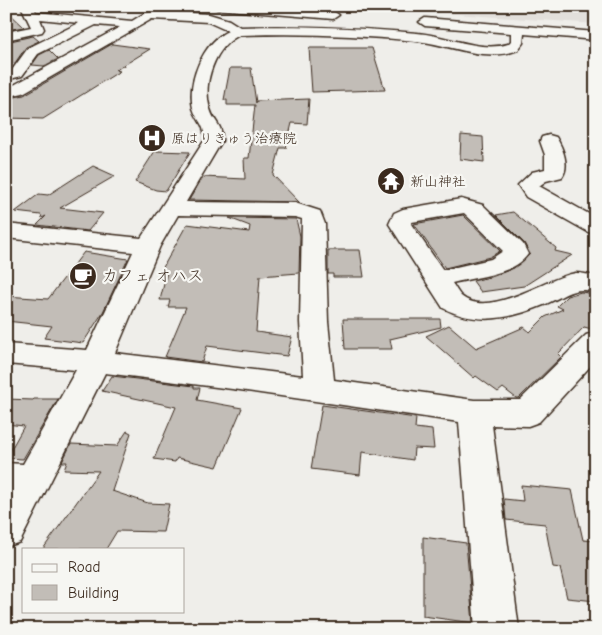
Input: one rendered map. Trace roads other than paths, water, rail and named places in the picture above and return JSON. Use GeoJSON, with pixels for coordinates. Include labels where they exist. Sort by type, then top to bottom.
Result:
{"type":"FeatureCollection","features":[{"type":"Feature","properties":{"kind":"street"},"geometry":{"type":"LineString","coordinates":[[217,6],[343,16]]}},
{"type":"Feature","properties":{"kind":"street"},"geometry":{"type":"LineString","coordinates":[[28,11],[134,25]]}},
{"type":"Feature","properties":{"kind":"street"},"geometry":{"type":"LineString","coordinates":[[6,36],[38,29],[28,11]]}},
{"type":"Feature","properties":{"kind":"street"},"geometry":{"type":"LineString","coordinates":[[6,92],[16,90],[149,16],[208,18],[226,23],[238,31]]}},
{"type":"Feature","properties":{"kind":"street"},"geometry":{"type":"LineString","coordinates":[[6,76],[17,74],[33,51],[94,21]]}},
{"type":"Feature","properties":{"kind":"street"},"geometry":{"type":"LineString","coordinates":[[411,21],[596,36]]}},
{"type":"Feature","properties":{"kind":"street"},"geometry":{"type":"LineString","coordinates":[[6,530],[20,479],[97,360],[148,246],[213,142],[214,132],[210,120],[202,113],[199,100],[210,56],[224,38],[238,31],[388,35],[431,38],[497,50],[516,45],[518,40],[517,30]]}},
{"type":"Feature","properties":{"kind":"street"},"geometry":{"type":"LineString","coordinates":[[549,141],[555,155],[555,174],[539,176],[528,185],[533,192],[596,227]]}},
{"type":"Feature","properties":{"kind":"street"},"geometry":{"type":"LineString","coordinates":[[171,208],[294,210],[312,216],[314,224],[314,322],[319,389]]}},
{"type":"Feature","properties":{"kind":"street"},"geometry":{"type":"LineString","coordinates":[[6,231],[148,246]]}},
{"type":"Feature","properties":{"kind":"street"},"geometry":{"type":"LineString","coordinates":[[437,279],[452,302],[460,307],[476,311],[492,311],[526,304],[568,283],[580,281],[596,284]]}},
{"type":"Feature","properties":{"kind":"street"},"geometry":{"type":"LineString","coordinates":[[6,354],[97,360],[319,389],[474,412],[528,413],[596,342]]}},
{"type":"Feature","properties":{"kind":"street"},"geometry":{"type":"LineString","coordinates":[[474,412],[497,629]]}},
{"type":"Feature","properties":{"kind":"place","name":"原はりきゅう治療院"},"geometry":{"type":"Point","coordinates":[152,138]}},
{"type":"Feature","properties":{"kind":"place","name":"新山神社"},"geometry":{"type":"Point","coordinates":[391,181]}},
{"type":"Feature","properties":{"kind":"place","name":"カフェ オハス"},"geometry":{"type":"Point","coordinates":[83,276]}}]}
